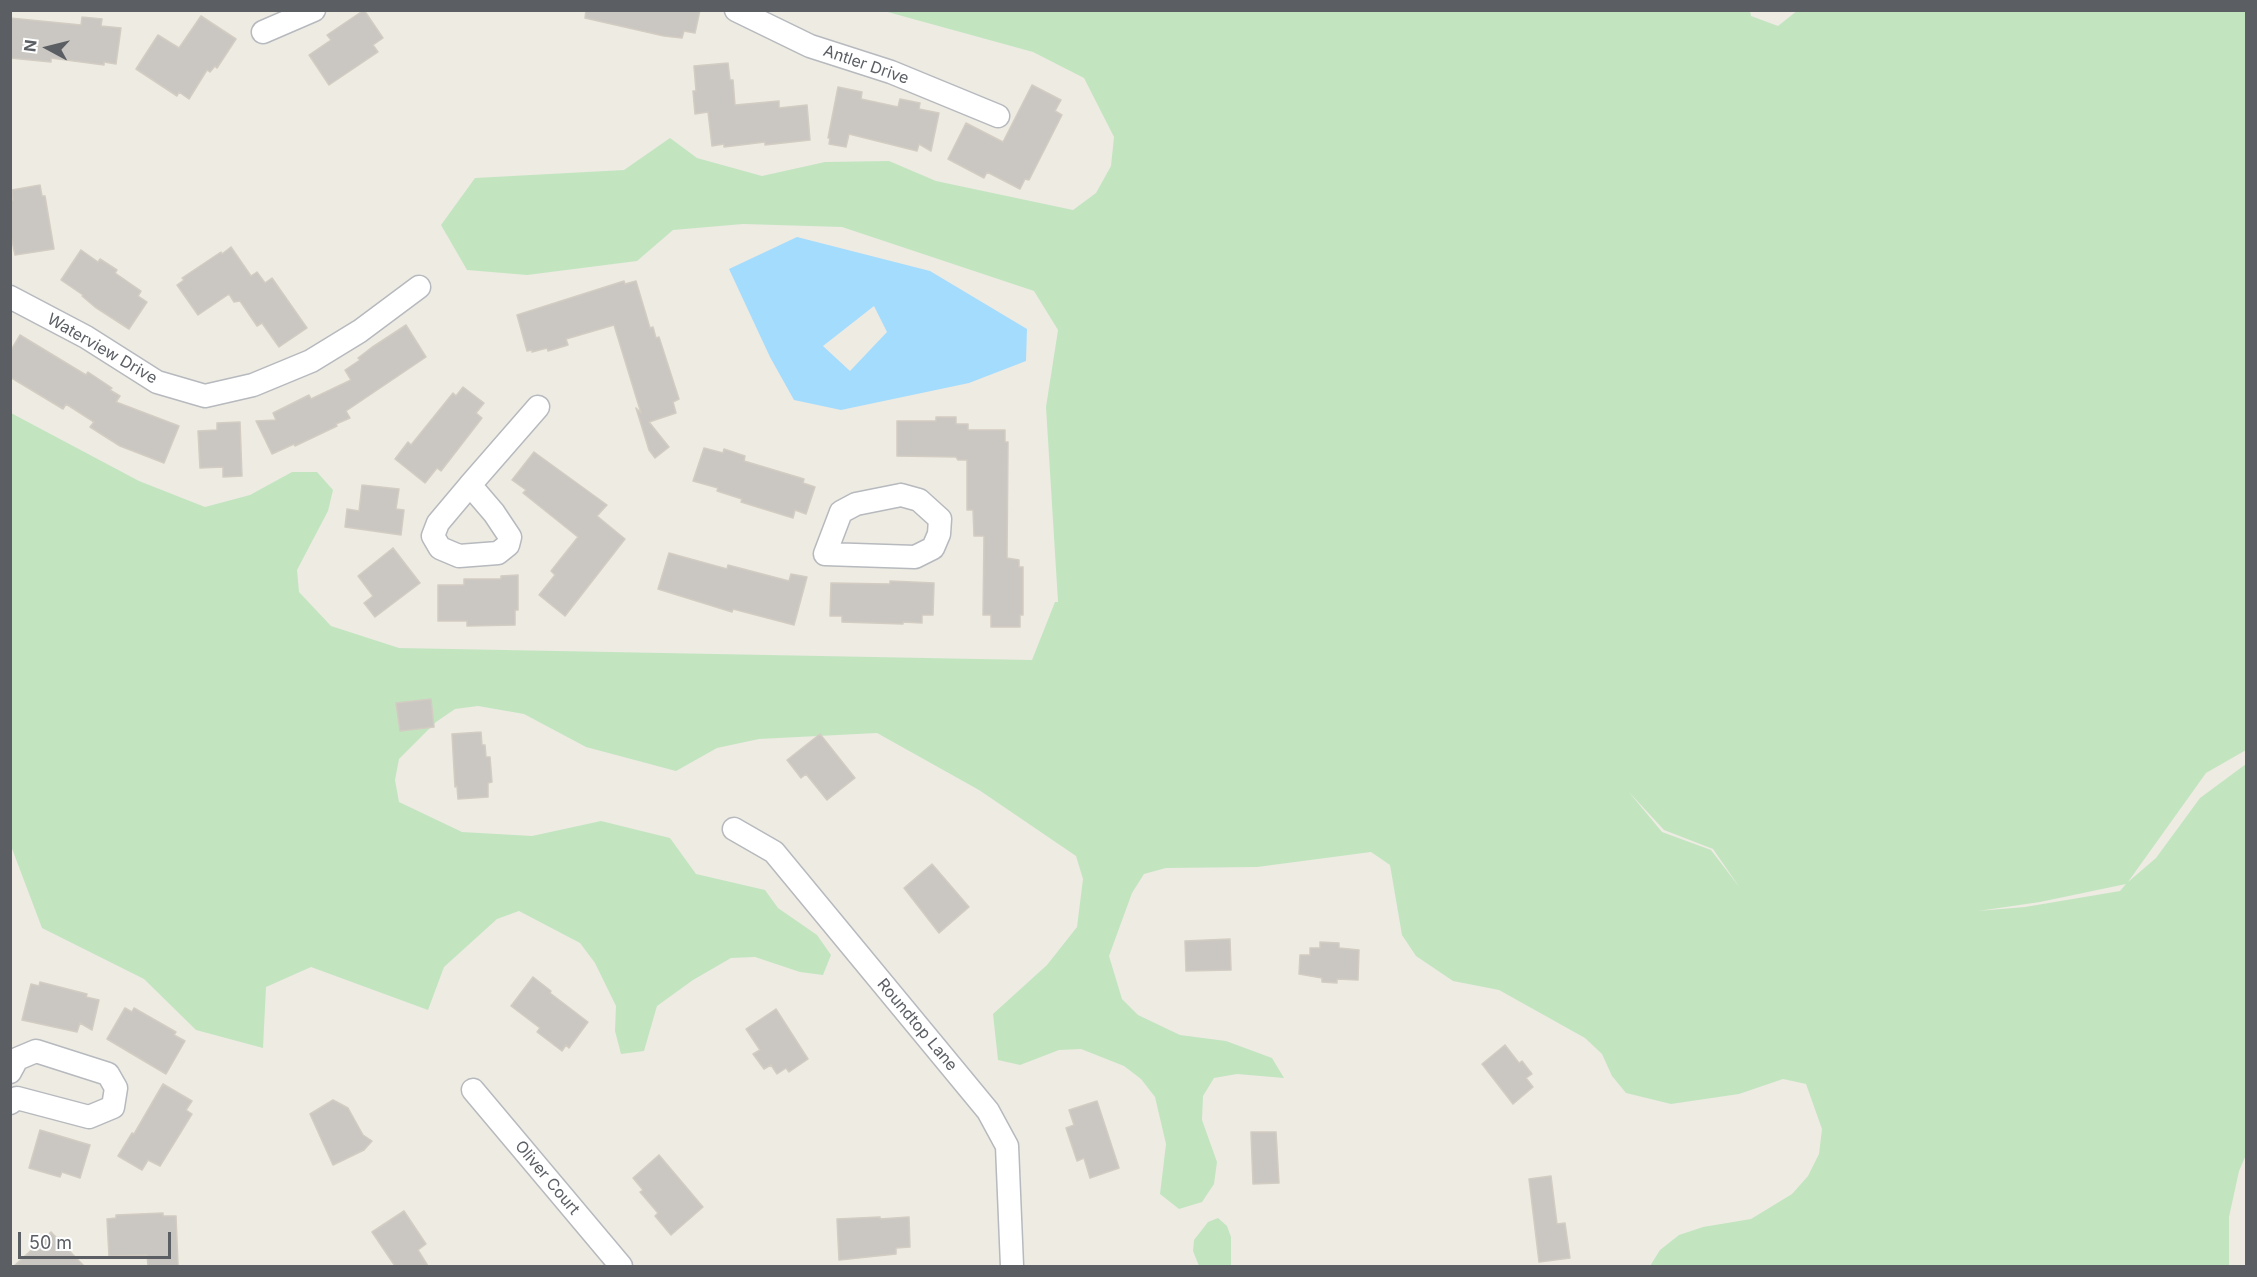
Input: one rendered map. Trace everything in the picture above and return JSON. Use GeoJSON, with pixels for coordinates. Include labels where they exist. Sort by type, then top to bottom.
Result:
{"type":"FeatureCollection","features":[{"type":"Feature","properties":{"kind":"street"},"geometry":{"type":"LineString","coordinates":[[263,32],[314,10]]}},
{"type":"Feature","properties":{"kind":"street","name":"Antler Drive"},"geometry":{"type":"LineString","coordinates":[[736,10],[810,46],[891,72],[998,116]]}},
{"type":"Feature","properties":{"kind":"street","name":"Waterview Drive"},"geometry":{"type":"LineString","coordinates":[[10,297],[86,337],[157,382],[205,396],[253,385],[310,361],[360,331],[419,287]]}},
{"type":"Feature","properties":{"kind":"street"},"geometry":{"type":"LineString","coordinates":[[470,485],[538,407]]}},
{"type":"Feature","properties":{"kind":"street"},"geometry":{"type":"LineString","coordinates":[[901,495],[919,500],[940,519],[939,534],[933,548],[915,557],[825,554],[841,512],[856,504],[901,495]]}},
{"type":"Feature","properties":{"kind":"street","name":"Roundtop Lane"},"geometry":{"type":"LineString","coordinates":[[734,829],[774,852],[988,1111],[1006,1146],[1012,1266]]}},
{"type":"Feature","properties":{"kind":"street"},"geometry":{"type":"LineString","coordinates":[[10,1072],[17,1059],[36,1051],[108,1074],[116,1088],[112,1107],[89,1117],[13,1094]]}},
{"type":"Feature","properties":{"kind":"street","name":"Oliver Court"},"geometry":{"type":"LineString","coordinates":[[473,1090],[621,1266]]}},
{"type":"Feature","properties":{"kind":"green space"},"geometry":{"type":"Polygon","coordinates":[[[1750,10],[1751,16],[1778,26],[1798,10],[2246,11],[2246,750],[2206,773],[2128,882],[2156,858],[2200,798],[2246,764],[2246,1155],[2239,1171],[2229,1217],[2229,1266],[1650,1266],[1660,1250],[1679,1235],[1703,1227],[1751,1219],[1792,1194],[1808,1176],[1819,1154],[1822,1129],[1806,1084],[1783,1079],[1739,1094],[1671,1104],[1626,1093],[1612,1076],[1602,1054],[1585,1038],[1499,990],[1453,981],[1416,956],[1402,935],[1390,865],[1371,852],[1257,867],[1166,868],[1144,874],[1132,893],[1109,956],[1122,999],[1138,1015],[1180,1035],[1226,1041],[1272,1058],[1284,1078],[1237,1074],[1214,1078],[1203,1096],[1202,1120],[1217,1162],[1214,1184],[1202,1202],[1179,1209],[1160,1194],[1166,1144],[1155,1097],[1141,1079],[1124,1066],[1081,1049],[1059,1050],[1020,1065],[998,1060],[993,1014],[1047,965],[1077,927],[1083,879],[1076,856],[979,790],[877,733],[759,739],[717,748],[676,771],[586,747],[524,714],[478,706],[455,709],[436,722],[399,759],[395,780],[399,802],[462,832],[532,836],[601,821],[670,838],[696,874],[765,890],[778,908],[817,935],[831,955],[823,975],[800,972],[755,957],[731,958],[693,980],[657,1006],[644,1051],[621,1054],[615,1031],[616,1006],[595,963],[580,943],[519,911],[497,919],[444,967],[428,1010],[311,967],[266,987],[263,1048],[196,1030],[144,979],[42,928],[11,846],[11,413],[139,481],[205,507],[250,495],[292,472],[317,472],[333,490],[328,511],[297,570],[299,592],[331,626],[399,648],[1032,660],[1055,602],[1058,602],[1046,407],[1058,330],[1034,291],[842,227],[743,224],[673,230],[637,261],[527,275],[467,270],[441,225],[475,178],[624,170],[670,138],[697,158],[762,176],[825,162],[889,161],[936,181],[1073,210],[1096,193],[1111,166],[1114,137],[1084,78],[1033,52],[884,11],[1750,10]],[[1628,791],[1662,832],[1711,850],[1740,888],[1713,849],[1664,830],[1628,791]],[[2126,884],[2040,902],[1978,911],[2025,907],[2120,891],[2126,884]]]}},
{"type":"Feature","properties":{"kind":"green space"},"geometry":{"type":"Polygon","coordinates":[[[1218,1218],[1227,1226],[1231,1237],[1231,1266],[1199,1266],[1193,1251],[1194,1240],[1208,1222],[1218,1218]]]}},
{"type":"Feature","properties":{"kind":"water"},"geometry":{"type":"Polygon","coordinates":[[[797,237],[930,271],[1027,329],[1026,361],[969,383],[841,410],[794,400],[770,357],[729,269],[797,237]],[[874,306],[823,346],[850,371],[887,332],[874,306]]]}},
{"type":"Feature","properties":{"kind":"building"},"geometry":{"type":"Polygon","coordinates":[[[364,10],[383,38],[373,45],[378,52],[329,85],[309,55],[331,40],[327,35],[364,10]]]}},
{"type":"Feature","properties":{"kind":"building"},"geometry":{"type":"Polygon","coordinates":[[[586,10],[700,10],[695,33],[684,31],[682,38],[585,18],[586,10]]]}},
{"type":"Feature","properties":{"kind":"building"},"geometry":{"type":"Polygon","coordinates":[[[201,16],[236,39],[217,68],[215,66],[210,72],[207,70],[189,99],[179,92],[177,96],[136,69],[158,35],[179,48],[201,16]]]}},
{"type":"Feature","properties":{"kind":"building"},"geometry":{"type":"Polygon","coordinates":[[[82,17],[102,19],[101,26],[121,28],[116,64],[104,62],[104,65],[51,58],[51,62],[10,58],[10,18],[81,25],[82,17]]]}},
{"type":"Feature","properties":{"kind":"building"},"geometry":{"type":"Polygon","coordinates":[[[728,63],[730,80],[733,80],[735,105],[779,101],[779,108],[807,105],[810,140],[765,145],[765,142],[724,147],[724,144],[712,146],[708,112],[695,114],[694,66],[728,63]]]}},
{"type":"Feature","properties":{"kind":"building"},"geometry":{"type":"Polygon","coordinates":[[[1032,85],[1061,100],[1055,111],[1062,115],[1029,180],[1025,179],[1020,189],[987,172],[984,178],[948,159],[966,123],[1003,142],[1032,85]]]}},
{"type":"Feature","properties":{"kind":"building"},"geometry":{"type":"Polygon","coordinates":[[[838,87],[862,92],[861,99],[898,107],[900,99],[920,103],[919,109],[939,113],[931,151],[919,144],[917,151],[849,134],[846,147],[829,144],[830,138],[828,138],[838,87]]]}},
{"type":"Feature","properties":{"kind":"building"},"geometry":{"type":"Polygon","coordinates":[[[40,185],[42,196],[45,196],[54,249],[15,255],[10,231],[12,190],[40,185]]]}},
{"type":"Feature","properties":{"kind":"building"},"geometry":{"type":"Polygon","coordinates":[[[231,247],[251,276],[257,272],[265,283],[272,278],[307,328],[279,347],[262,323],[257,326],[240,301],[234,302],[229,294],[198,315],[177,285],[184,280],[182,278],[231,247]]]}},
{"type":"Feature","properties":{"kind":"building"},"geometry":{"type":"Polygon","coordinates":[[[81,250],[98,262],[100,259],[117,270],[115,273],[141,291],[138,296],[147,302],[129,329],[95,307],[83,295],[61,280],[81,250]]]}},
{"type":"Feature","properties":{"kind":"building"},"geometry":{"type":"Polygon","coordinates":[[[624,281],[625,284],[636,281],[650,328],[653,327],[656,338],[659,337],[679,399],[673,402],[676,413],[649,422],[669,447],[655,458],[649,450],[636,408],[641,413],[614,325],[566,339],[568,345],[548,351],[547,348],[532,352],[532,350],[527,351],[517,315],[624,281]]]}},
{"type":"Feature","properties":{"kind":"building"},"geometry":{"type":"Polygon","coordinates":[[[406,325],[426,357],[346,411],[350,418],[295,446],[294,444],[272,454],[256,421],[276,420],[273,413],[309,395],[311,399],[351,380],[345,370],[360,360],[358,358],[371,348],[406,325]]]}},
{"type":"Feature","properties":{"kind":"building"},"geometry":{"type":"Polygon","coordinates":[[[20,335],[86,375],[88,372],[112,388],[110,390],[120,396],[116,402],[179,426],[164,463],[120,446],[90,427],[94,422],[66,404],[63,409],[10,377],[10,352],[20,335]]]}},
{"type":"Feature","properties":{"kind":"building"},"geometry":{"type":"Polygon","coordinates":[[[463,387],[484,403],[476,413],[482,418],[441,471],[437,468],[425,483],[395,459],[408,442],[411,445],[453,393],[456,396],[463,387]]]}},
{"type":"Feature","properties":{"kind":"building"},"geometry":{"type":"Polygon","coordinates":[[[936,417],[956,417],[956,424],[968,424],[968,430],[1005,430],[1005,442],[1008,442],[1007,558],[1019,560],[1019,567],[1023,567],[1023,615],[1020,615],[1020,627],[991,627],[991,615],[983,615],[984,536],[974,536],[973,510],[967,510],[967,460],[958,460],[956,457],[897,456],[897,421],[936,421],[936,417]]]}},
{"type":"Feature","properties":{"kind":"building"},"geometry":{"type":"Polygon","coordinates":[[[240,422],[242,476],[223,477],[223,467],[200,468],[198,431],[217,430],[217,423],[240,422]]]}},
{"type":"Feature","properties":{"kind":"building"},"geometry":{"type":"Polygon","coordinates":[[[704,448],[723,453],[724,449],[745,456],[744,461],[804,479],[803,483],[815,487],[806,514],[795,510],[793,518],[741,502],[742,499],[717,491],[718,488],[693,481],[704,448]]]}},
{"type":"Feature","properties":{"kind":"building"},"geometry":{"type":"Polygon","coordinates":[[[534,452],[607,505],[597,516],[625,539],[565,616],[539,595],[555,575],[551,571],[578,537],[523,493],[526,490],[512,480],[534,452]]]}},
{"type":"Feature","properties":{"kind":"building"},"geometry":{"type":"Polygon","coordinates":[[[362,485],[399,489],[396,509],[404,510],[401,535],[345,527],[347,509],[359,511],[362,485]]]}},
{"type":"Feature","properties":{"kind":"building"},"geometry":{"type":"Polygon","coordinates":[[[393,548],[420,583],[375,617],[364,603],[373,596],[358,576],[393,548]]]}},
{"type":"Feature","properties":{"kind":"building"},"geometry":{"type":"Polygon","coordinates":[[[669,553],[727,569],[728,565],[789,581],[791,574],[807,577],[794,625],[733,609],[732,612],[658,589],[669,553]]]}},
{"type":"Feature","properties":{"kind":"building"},"geometry":{"type":"Polygon","coordinates":[[[518,575],[518,610],[515,610],[515,625],[467,626],[467,621],[438,621],[438,585],[464,585],[464,579],[501,579],[501,576],[518,575]]]}},
{"type":"Feature","properties":{"kind":"building"},"geometry":{"type":"Polygon","coordinates":[[[890,581],[934,583],[933,615],[922,615],[922,623],[903,622],[903,624],[842,622],[842,616],[830,616],[831,583],[890,584],[890,581]]]}},
{"type":"Feature","properties":{"kind":"building"},"geometry":{"type":"Polygon","coordinates":[[[431,699],[434,727],[400,731],[396,703],[431,699]]]}},
{"type":"Feature","properties":{"kind":"building"},"geometry":{"type":"Polygon","coordinates":[[[481,732],[486,757],[490,757],[492,782],[488,783],[488,797],[458,799],[457,786],[455,787],[452,734],[481,732]]]}},
{"type":"Feature","properties":{"kind":"building"},"geometry":{"type":"Polygon","coordinates":[[[820,734],[855,778],[827,800],[806,774],[801,778],[787,760],[820,734]]]}},
{"type":"Feature","properties":{"kind":"building"},"geometry":{"type":"Polygon","coordinates":[[[932,864],[969,907],[939,933],[904,888],[932,864]]]}},
{"type":"Feature","properties":{"kind":"building"},"geometry":{"type":"Polygon","coordinates":[[[1230,939],[1231,970],[1186,971],[1185,941],[1230,939]]]}},
{"type":"Feature","properties":{"kind":"building"},"geometry":{"type":"Polygon","coordinates":[[[1320,942],[1339,943],[1339,948],[1359,950],[1358,980],[1337,979],[1337,983],[1322,982],[1322,978],[1299,974],[1300,955],[1310,955],[1310,948],[1320,948],[1320,942]]]}},
{"type":"Feature","properties":{"kind":"building"},"geometry":{"type":"Polygon","coordinates":[[[533,977],[588,1022],[569,1048],[566,1045],[562,1051],[537,1032],[540,1028],[511,1006],[533,977]]]}},
{"type":"Feature","properties":{"kind":"building"},"geometry":{"type":"Polygon","coordinates":[[[40,982],[87,994],[86,997],[99,1000],[92,1030],[80,1023],[77,1032],[22,1020],[31,984],[39,986],[40,982]]]}},
{"type":"Feature","properties":{"kind":"building"},"geometry":{"type":"Polygon","coordinates":[[[125,1008],[132,1012],[134,1008],[176,1032],[174,1035],[185,1041],[166,1074],[107,1039],[125,1008]]]}},
{"type":"Feature","properties":{"kind":"building"},"geometry":{"type":"Polygon","coordinates":[[[776,1009],[808,1059],[789,1072],[786,1068],[777,1074],[771,1065],[764,1069],[753,1054],[760,1050],[746,1029],[776,1009]]]}},
{"type":"Feature","properties":{"kind":"building"},"geometry":{"type":"Polygon","coordinates":[[[1505,1045],[1519,1063],[1522,1061],[1532,1074],[1526,1078],[1533,1087],[1513,1104],[1482,1064],[1505,1045]]]}},
{"type":"Feature","properties":{"kind":"building"},"geometry":{"type":"Polygon","coordinates":[[[163,1084],[192,1101],[186,1110],[192,1114],[160,1166],[148,1160],[142,1170],[118,1156],[132,1133],[134,1134],[163,1084]]]}},
{"type":"Feature","properties":{"kind":"building"},"geometry":{"type":"Polygon","coordinates":[[[333,1100],[348,1108],[363,1135],[372,1141],[364,1150],[333,1165],[310,1114],[333,1100]]]}},
{"type":"Feature","properties":{"kind":"building"},"geometry":{"type":"Polygon","coordinates":[[[1097,1101],[1119,1168],[1090,1178],[1084,1158],[1077,1161],[1066,1128],[1074,1125],[1069,1110],[1097,1101]]]}},
{"type":"Feature","properties":{"kind":"building"},"geometry":{"type":"Polygon","coordinates":[[[40,1130],[90,1145],[80,1178],[62,1172],[60,1177],[29,1168],[40,1130]]]}},
{"type":"Feature","properties":{"kind":"building"},"geometry":{"type":"Polygon","coordinates":[[[1251,1132],[1276,1132],[1279,1183],[1253,1184],[1251,1132]]]}},
{"type":"Feature","properties":{"kind":"building"},"geometry":{"type":"Polygon","coordinates":[[[659,1155],[703,1207],[671,1235],[655,1216],[658,1213],[640,1192],[643,1190],[633,1178],[659,1155]]]}},
{"type":"Feature","properties":{"kind":"building"},"geometry":{"type":"Polygon","coordinates":[[[1551,1176],[1557,1224],[1565,1223],[1570,1258],[1539,1262],[1529,1179],[1551,1176]]]}},
{"type":"Feature","properties":{"kind":"building"},"geometry":{"type":"Polygon","coordinates":[[[404,1211],[426,1244],[418,1250],[428,1266],[395,1266],[372,1232],[404,1211]]]}},
{"type":"Feature","properties":{"kind":"building"},"geometry":{"type":"Polygon","coordinates":[[[163,1213],[163,1216],[176,1216],[178,1266],[148,1266],[147,1255],[109,1256],[107,1219],[116,1218],[116,1215],[163,1213]]]}},
{"type":"Feature","properties":{"kind":"building"},"geometry":{"type":"Polygon","coordinates":[[[880,1217],[880,1219],[909,1217],[910,1247],[896,1248],[896,1254],[839,1260],[837,1219],[880,1217]]]}},
{"type":"Feature","properties":{"kind":"building"},"geometry":{"type":"Polygon","coordinates":[[[51,1232],[84,1266],[14,1266],[51,1232]]]}}]}
